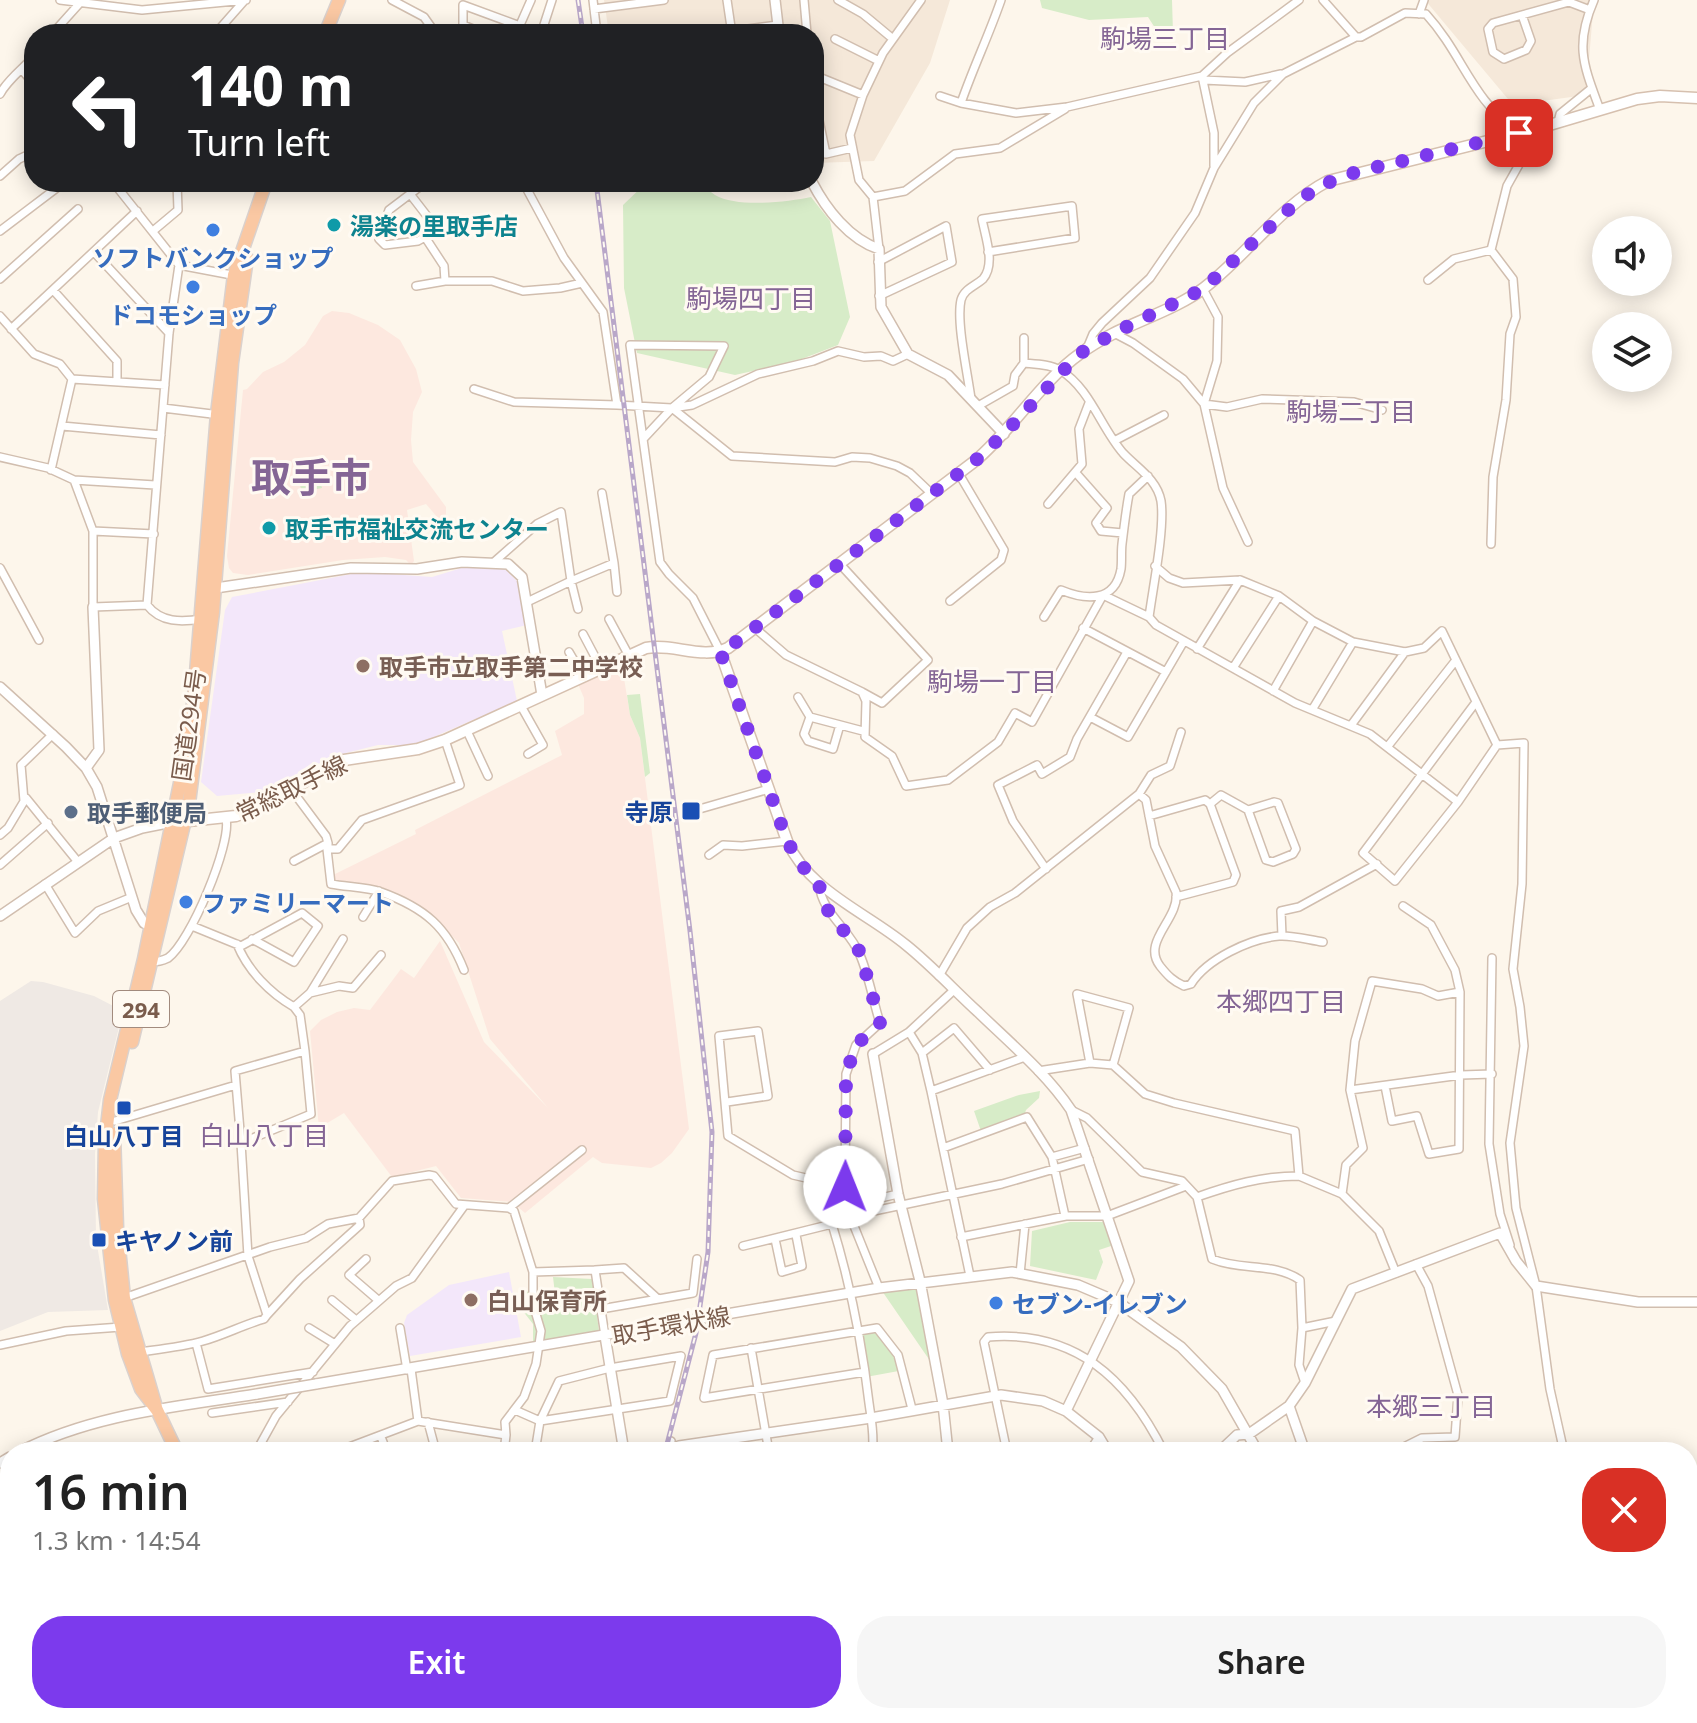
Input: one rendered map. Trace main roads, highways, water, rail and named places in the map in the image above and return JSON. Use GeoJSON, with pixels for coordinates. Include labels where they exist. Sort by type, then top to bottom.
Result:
{"type":"FeatureCollection","features":[{"type":"Feature","properties":{"kind":"highway"},"geometry":{"type":"LineString","coordinates":[[329,24],[339,0]]}},
{"type":"Feature","properties":{"kind":"highway","name":"国道294号"},"geometry":{"type":"LineString","coordinates":[[172,1442],[157,1410],[124,1298],[115,1200],[115,1121],[179,822],[210,589],[222,415],[239,276],[263,192]]}},
{"type":"Feature","properties":{"kind":"highway","name":"国道294号"},"geometry":{"type":"LineString","coordinates":[[157,1410],[141,1389],[115,1300],[106,1229],[105,1144],[112,1091],[148,962],[151,926],[179,822],[202,619],[210,589]]}},
{"type":"Feature","properties":{"kind":"main road"},"geometry":{"type":"LineString","coordinates":[[787,841],[720,651],[959,474],[1004,434],[1061,371],[1087,348],[1203,289],[1302,197],[1328,181],[1536,129],[1649,96],[1697,98]]}},
{"type":"Feature","properties":{"kind":"main road","name":"常総取手線"},"geometry":{"type":"LineString","coordinates":[[179,822],[226,819],[259,807],[344,760],[418,749],[445,740],[628,654],[659,646],[701,652],[720,651]]}},
{"type":"Feature","properties":{"kind":"railway"},"geometry":{"type":"LineString","coordinates":[[578,0],[582,24]]}},
{"type":"Feature","properties":{"kind":"railway"},"geometry":{"type":"LineString","coordinates":[[597,192],[690,931],[712,1132],[708,1252],[696,1333],[668,1442]]}},
{"type":"Feature","properties":{"kind":"place","name":"湯楽の里取手店"},"geometry":{"type":"Point","coordinates":[334,225]}},
{"type":"Feature","properties":{"kind":"place","name":"ソフトバンクショップ"},"geometry":{"type":"Point","coordinates":[213,230]}},
{"type":"Feature","properties":{"kind":"place","name":"ドコモショップ"},"geometry":{"type":"Point","coordinates":[193,287]}},
{"type":"Feature","properties":{"kind":"place","name":"取手市福祉交流センター"},"geometry":{"type":"Point","coordinates":[269,528]}},
{"type":"Feature","properties":{"kind":"place","name":"取手市立取手第二中学校"},"geometry":{"type":"Point","coordinates":[363,666]}},
{"type":"Feature","properties":{"kind":"place","name":"寺原"},"geometry":{"type":"Point","coordinates":[691,811]}},
{"type":"Feature","properties":{"kind":"place","name":"取手郵便局"},"geometry":{"type":"Point","coordinates":[71,812]}},
{"type":"Feature","properties":{"kind":"place","name":"ファミリーマート"},"geometry":{"type":"Point","coordinates":[186,902]}},
{"type":"Feature","properties":{"kind":"place","name":"白山八丁目"},"geometry":{"type":"Point","coordinates":[124,1108]}},
{"type":"Feature","properties":{"kind":"place","name":"キヤノン前"},"geometry":{"type":"Point","coordinates":[99,1240]}},
{"type":"Feature","properties":{"kind":"place","name":"白山保育所"},"geometry":{"type":"Point","coordinates":[471,1300]}},
{"type":"Feature","properties":{"kind":"place","name":"セブン-イレブン"},"geometry":{"type":"Point","coordinates":[996,1303]}},
{"type":"Feature","properties":{"kind":"district","name":"駒場三丁目"},"geometry":{"type":"Point","coordinates":[1165,38]}},
{"type":"Feature","properties":{"kind":"district","name":"駒場四丁目"},"geometry":{"type":"Point","coordinates":[751,298]}},
{"type":"Feature","properties":{"kind":"district","name":"駒場二丁目"},"geometry":{"type":"Point","coordinates":[1351,411]}},
{"type":"Feature","properties":{"kind":"district","name":"取手市"},"geometry":{"type":"Point","coordinates":[311,476]}},
{"type":"Feature","properties":{"kind":"district","name":"駒場一丁目"},"geometry":{"type":"Point","coordinates":[992,681]}},
{"type":"Feature","properties":{"kind":"district","name":"本郷四丁目"},"geometry":{"type":"Point","coordinates":[1281,1001]}},
{"type":"Feature","properties":{"kind":"district","name":"白山八丁目"},"geometry":{"type":"Point","coordinates":[264,1135]}},
{"type":"Feature","properties":{"kind":"district","name":"本郷三丁目"},"geometry":{"type":"Point","coordinates":[1431,1406]}}]}
